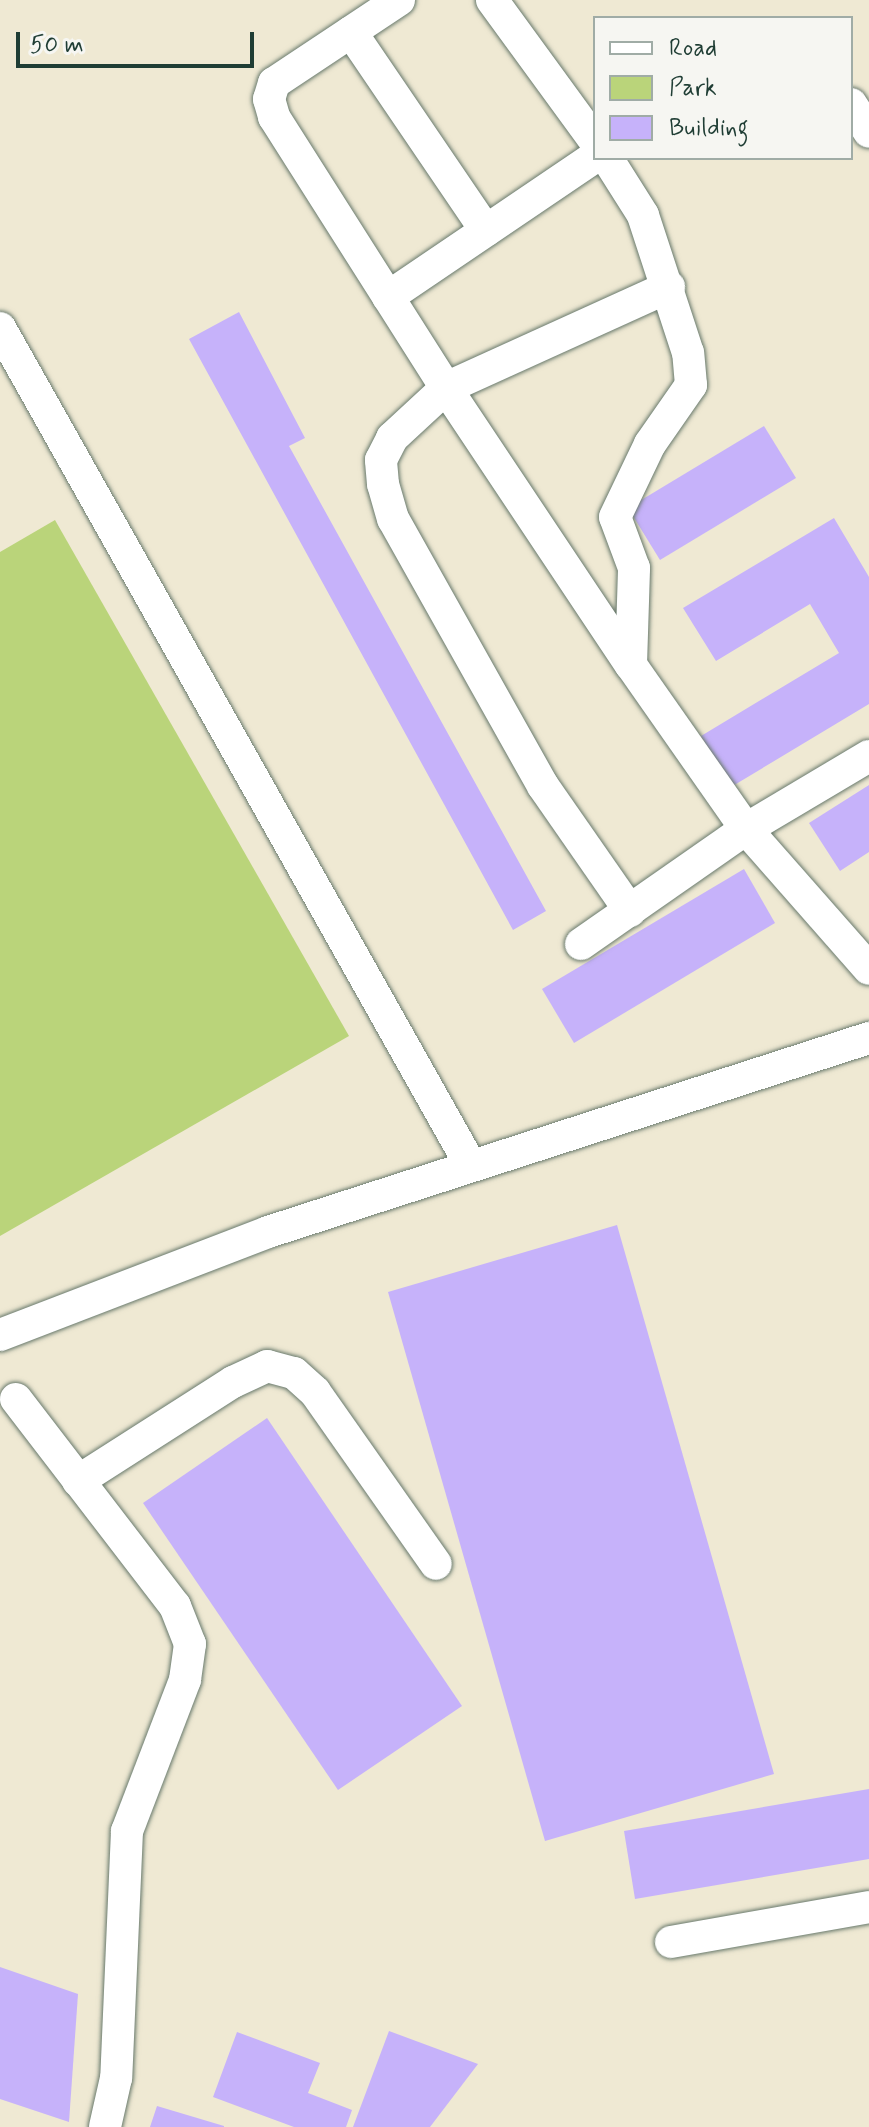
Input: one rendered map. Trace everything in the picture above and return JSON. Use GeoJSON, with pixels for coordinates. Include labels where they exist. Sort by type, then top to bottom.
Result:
{"type":"FeatureCollection","features":[{"type":"Feature","properties":{"kind":"street"},"geometry":{"type":"LineString","coordinates":[[399,0],[274,83],[269,99],[274,117],[446,388],[631,665],[746,829],[869,969]]}},
{"type":"Feature","properties":{"kind":"street"},"geometry":{"type":"LineString","coordinates":[[492,0],[593,138]]}},
{"type":"Feature","properties":{"kind":"street"},"geometry":{"type":"LineString","coordinates":[[351,32],[486,231]]}},
{"type":"Feature","properties":{"kind":"street"},"geometry":{"type":"LineString","coordinates":[[853,107],[869,132]]}},
{"type":"Feature","properties":{"kind":"street"},"geometry":{"type":"LineString","coordinates":[[388,297],[593,158]]}},
{"type":"Feature","properties":{"kind":"street"},"geometry":{"type":"LineString","coordinates":[[608,160],[643,215],[688,353],[691,385],[650,444],[615,517],[634,568],[631,665]]}},
{"type":"Feature","properties":{"kind":"street"},"geometry":{"type":"LineString","coordinates":[[630,911],[543,786],[393,519],[383,484],[381,460],[392,438],[446,388],[669,287]]}},
{"type":"Feature","properties":{"kind":"street"},"geometry":{"type":"LineString","coordinates":[[0,328],[471,1166]]}},
{"type":"Feature","properties":{"kind":"street"},"geometry":{"type":"LineString","coordinates":[[581,944],[746,829],[869,756]]}},
{"type":"Feature","properties":{"kind":"street"},"geometry":{"type":"LineString","coordinates":[[0,1335],[268,1232],[869,1038]]}},
{"type":"Feature","properties":{"kind":"street"},"geometry":{"type":"LineString","coordinates":[[78,1481],[233,1382],[267,1366],[294,1373],[315,1392],[436,1564]]}},
{"type":"Feature","properties":{"kind":"street"},"geometry":{"type":"LineString","coordinates":[[16,1399],[175,1606],[190,1644],[185,1680],[127,1831],[116,2078],[105,2127]]}},
{"type":"Feature","properties":{"kind":"street"},"geometry":{"type":"LineString","coordinates":[[671,1942],[869,1907]]}},
{"type":"Feature","properties":{"kind":"green space"},"geometry":{"type":"Polygon","coordinates":[[[55,520],[349,1036],[0,1236],[0,552],[55,520]]]}},
{"type":"Feature","properties":{"kind":"building"},"geometry":{"type":"Polygon","coordinates":[[[239,312],[305,438],[289,446],[546,911],[513,930],[189,339],[239,312]]]}},
{"type":"Feature","properties":{"kind":"building"},"geometry":{"type":"Polygon","coordinates":[[[764,426],[796,478],[660,560],[628,508],[764,426]]]}},
{"type":"Feature","properties":{"kind":"building"},"geometry":{"type":"Polygon","coordinates":[[[834,518],[869,577],[869,704],[731,787],[701,736],[839,653],[810,604],[716,661],[683,608],[834,518]]]}},
{"type":"Feature","properties":{"kind":"building"},"geometry":{"type":"Polygon","coordinates":[[[869,785],[869,852],[840,871],[809,823],[869,785]]]}},
{"type":"Feature","properties":{"kind":"building"},"geometry":{"type":"Polygon","coordinates":[[[744,869],[775,923],[574,1043],[542,989],[744,869]]]}},
{"type":"Feature","properties":{"kind":"building"},"geometry":{"type":"Polygon","coordinates":[[[617,1225],[774,1774],[545,1841],[388,1292],[617,1225]]]}},
{"type":"Feature","properties":{"kind":"building"},"geometry":{"type":"Polygon","coordinates":[[[267,1418],[462,1706],[338,1790],[143,1503],[267,1418]]]}},
{"type":"Feature","properties":{"kind":"building"},"geometry":{"type":"Polygon","coordinates":[[[869,1789],[869,1859],[635,1899],[624,1831],[869,1789]]]}},
{"type":"Feature","properties":{"kind":"building"},"geometry":{"type":"Polygon","coordinates":[[[0,1967],[78,1994],[69,2122],[0,2099],[0,1967]]]}},
{"type":"Feature","properties":{"kind":"building"},"geometry":{"type":"Polygon","coordinates":[[[389,2031],[478,2064],[430,2127],[353,2127],[389,2031]]]}},
{"type":"Feature","properties":{"kind":"building"},"geometry":{"type":"Polygon","coordinates":[[[237,2032],[320,2063],[308,2093],[352,2110],[346,2127],[294,2127],[213,2097],[237,2032]]]}},
{"type":"Feature","properties":{"kind":"building"},"geometry":{"type":"Polygon","coordinates":[[[157,2106],[224,2126],[224,2127],[150,2127],[157,2106]]]}}]}
